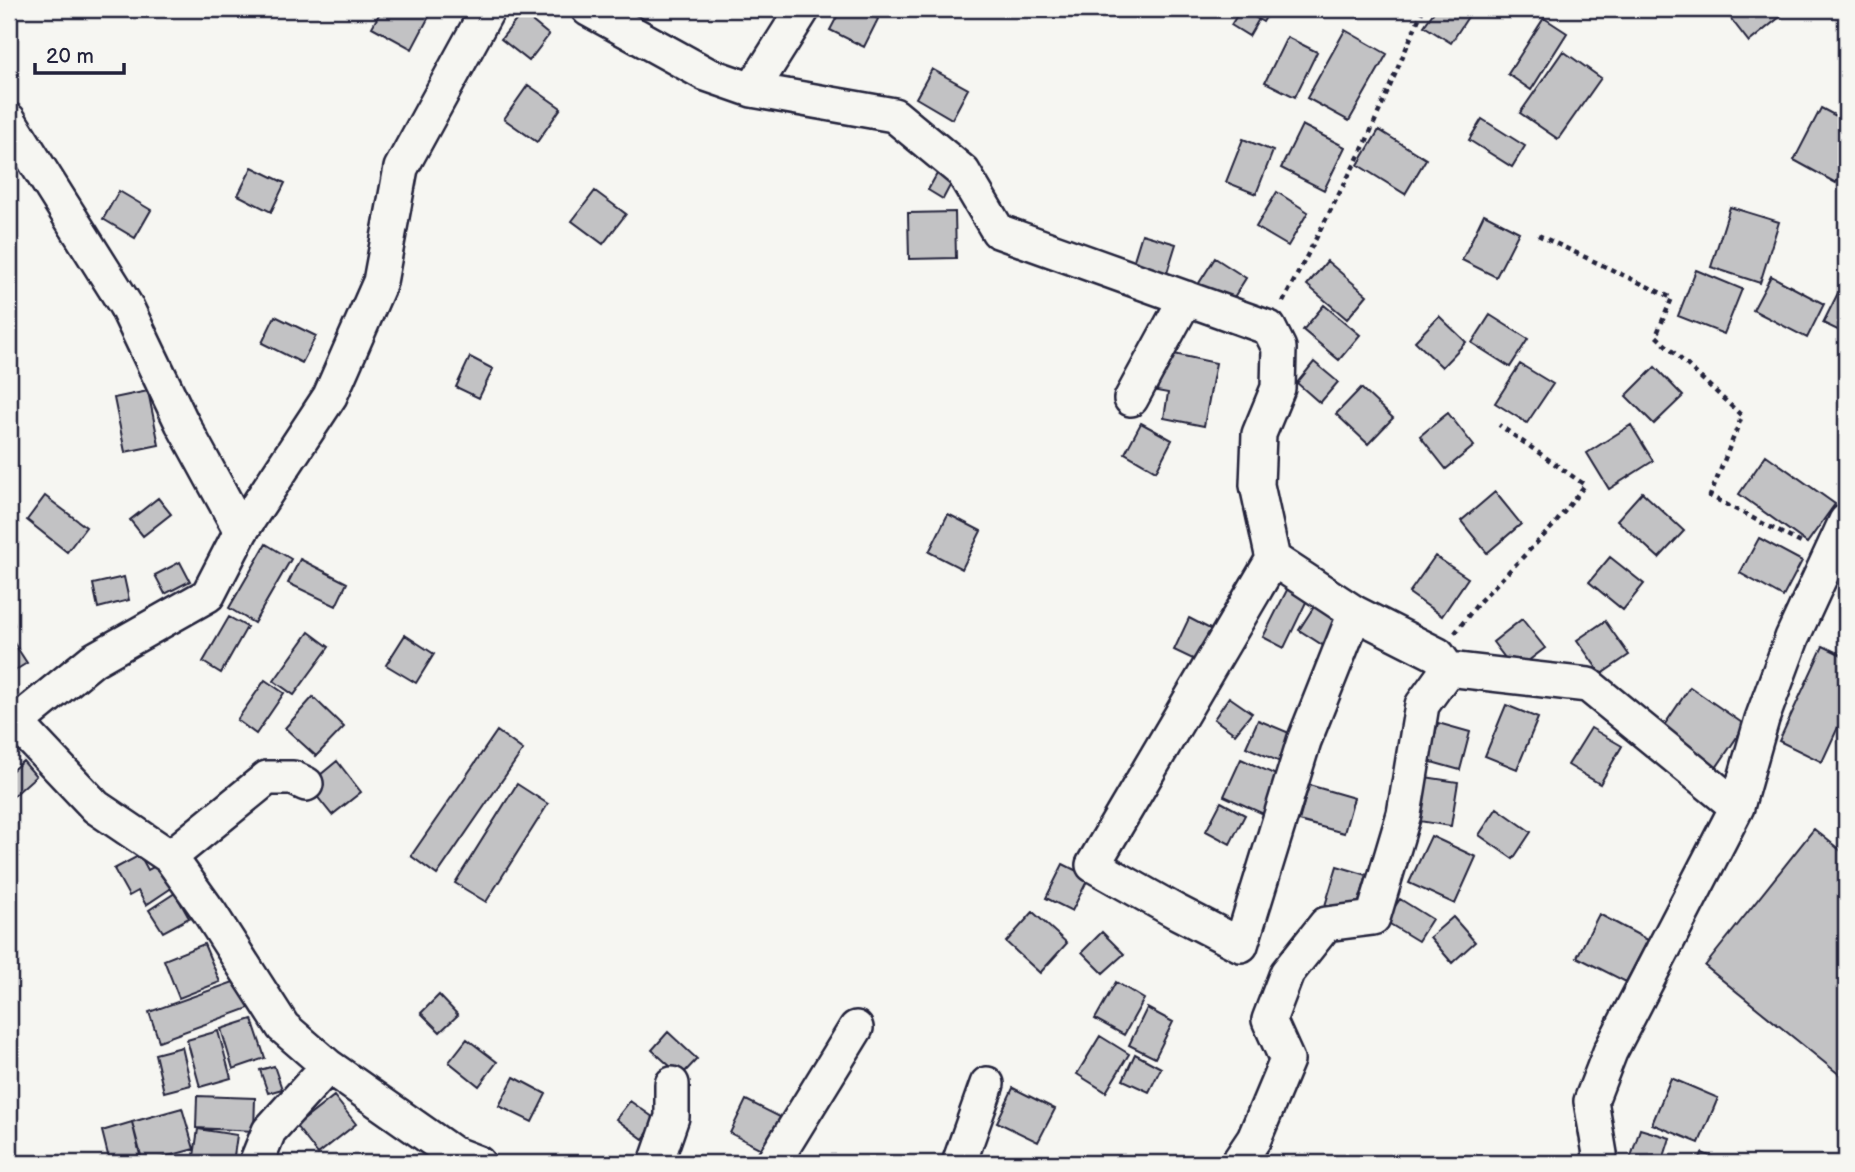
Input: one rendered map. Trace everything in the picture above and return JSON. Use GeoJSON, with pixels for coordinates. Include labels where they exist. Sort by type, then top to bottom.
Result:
{"type":"FeatureCollection","features":[{"type":"Feature","properties":{"kind":"street"},"geometry":{"type":"LineString","coordinates":[[478,1163],[452,1153],[328,1066],[283,1027],[210,913],[170,857],[96,807],[13,718],[93,660],[208,596],[241,531],[330,396],[380,282],[401,168],[488,9]]}},
{"type":"Feature","properties":{"kind":"street"},"geometry":{"type":"LineString","coordinates":[[589,9],[706,74],[752,90],[894,115],[963,172],[998,231],[1269,328],[1279,348],[1278,388],[1259,434],[1257,485],[1273,559],[1093,865],[1241,944],[1304,741],[1355,613]]}},
{"type":"Feature","properties":{"kind":"street"},"geometry":{"type":"LineString","coordinates":[[752,90],[803,9]]}},
{"type":"Feature","properties":{"kind":"street"},"geometry":{"type":"LineString","coordinates":[[9,120],[127,306],[182,422],[241,531]]}},
{"type":"Feature","properties":{"kind":"street"},"geometry":{"type":"LineString","coordinates":[[1131,399],[1186,298]]}},
{"type":"Feature","properties":{"kind":"street"},"geometry":{"type":"LineString","coordinates":[[1598,1163],[1600,1154],[1591,1101],[1610,1052],[1737,807],[1762,719],[1792,638],[1846,522]]}},
{"type":"Feature","properties":{"kind":"street"},"geometry":{"type":"LineString","coordinates":[[1273,559],[1355,613],[1443,662],[1588,685],[1737,807]]}},
{"type":"Feature","properties":{"kind":"street"},"geometry":{"type":"LineString","coordinates":[[1238,1163],[1254,1139],[1287,1060],[1269,1020],[1287,973],[1326,924],[1373,918],[1404,814],[1422,705],[1443,662]]}},
{"type":"Feature","properties":{"kind":"street"},"geometry":{"type":"LineString","coordinates":[[170,857],[267,778],[293,778],[306,784]]}},
{"type":"Feature","properties":{"kind":"street"},"geometry":{"type":"LineString","coordinates":[[773,1163],[856,1028]]}},
{"type":"Feature","properties":{"kind":"street"},"geometry":{"type":"LineString","coordinates":[[256,1163],[269,1130],[328,1066]]}},
{"type":"Feature","properties":{"kind":"street"},"geometry":{"type":"LineString","coordinates":[[656,1163],[672,1117],[672,1084]]}},
{"type":"Feature","properties":{"kind":"street"},"geometry":{"type":"LineString","coordinates":[[959,1163],[987,1084]]}},
{"type":"Feature","properties":{"kind":"path"},"geometry":{"type":"LineString","coordinates":[[1269,328],[1366,142],[1423,9]]}},
{"type":"Feature","properties":{"kind":"path"},"geometry":{"type":"LineString","coordinates":[[1538,235],[1672,298],[1656,336],[1742,416],[1710,496],[1829,558]]}},
{"type":"Feature","properties":{"kind":"path"},"geometry":{"type":"LineString","coordinates":[[1443,662],[1479,602],[1555,525],[1585,485],[1499,425]]}},
{"type":"Feature","properties":{"kind":"building"},"geometry":{"type":"Polygon","coordinates":[[[382,9],[433,9],[412,49],[372,27],[382,9]]]}},
{"type":"Feature","properties":{"kind":"building"},"geometry":{"type":"Polygon","coordinates":[[[841,9],[860,9],[878,19],[864,47],[830,30],[841,9]]]}},
{"type":"Feature","properties":{"kind":"building"},"geometry":{"type":"Polygon","coordinates":[[[1241,9],[1259,19],[1249,36],[1231,25],[1241,9]]]}},
{"type":"Feature","properties":{"kind":"building"},"geometry":{"type":"Polygon","coordinates":[[[1241,9],[1271,9],[1263,22],[1241,9]]]}},
{"type":"Feature","properties":{"kind":"building"},"geometry":{"type":"Polygon","coordinates":[[[1436,9],[1473,9],[1451,43],[1424,26],[1436,9]]]}},
{"type":"Feature","properties":{"kind":"building"},"geometry":{"type":"Polygon","coordinates":[[[1735,9],[1775,9],[1781,16],[1749,42],[1728,15],[1735,9]]]}},
{"type":"Feature","properties":{"kind":"building"},"geometry":{"type":"Polygon","coordinates":[[[522,13],[549,35],[529,61],[501,39],[522,13]]]}},
{"type":"Feature","properties":{"kind":"building"},"geometry":{"type":"Polygon","coordinates":[[[1544,18],[1567,33],[1531,90],[1508,74],[1544,18]]]}},
{"type":"Feature","properties":{"kind":"building"},"geometry":{"type":"Polygon","coordinates":[[[1345,30],[1387,54],[1349,121],[1307,98],[1345,30]]]}},
{"type":"Feature","properties":{"kind":"building"},"geometry":{"type":"Polygon","coordinates":[[[1287,37],[1317,52],[1295,97],[1265,82],[1287,37]]]}},
{"type":"Feature","properties":{"kind":"building"},"geometry":{"type":"Polygon","coordinates":[[[1563,51],[1601,78],[1558,139],[1520,113],[1563,51]]]}},
{"type":"Feature","properties":{"kind":"building"},"geometry":{"type":"Polygon","coordinates":[[[932,69],[968,89],[952,119],[916,98],[932,69]]]}},
{"type":"Feature","properties":{"kind":"building"},"geometry":{"type":"Polygon","coordinates":[[[528,85],[561,108],[537,142],[504,119],[528,85]]]}},
{"type":"Feature","properties":{"kind":"building"},"geometry":{"type":"Polygon","coordinates":[[[1821,108],[1846,121],[1846,163],[1836,183],[1794,160],[1821,108]]]}},
{"type":"Feature","properties":{"kind":"building"},"geometry":{"type":"Polygon","coordinates":[[[1482,119],[1525,146],[1512,167],[1469,140],[1482,119]]]}},
{"type":"Feature","properties":{"kind":"building"},"geometry":{"type":"Polygon","coordinates":[[[1302,125],[1345,147],[1324,190],[1281,168],[1302,125]]]}},
{"type":"Feature","properties":{"kind":"building"},"geometry":{"type":"Polygon","coordinates":[[[1379,130],[1426,159],[1405,194],[1358,165],[1379,130]]]}},
{"type":"Feature","properties":{"kind":"building"},"geometry":{"type":"Polygon","coordinates":[[[1243,139],[1273,151],[1256,194],[1226,182],[1243,139]]]}},
{"type":"Feature","properties":{"kind":"building"},"geometry":{"type":"Polygon","coordinates":[[[252,167],[285,183],[271,212],[238,195],[252,167]]]}},
{"type":"Feature","properties":{"kind":"building"},"geometry":{"type":"Polygon","coordinates":[[[938,172],[953,180],[943,199],[928,190],[938,172]]]}},
{"type":"Feature","properties":{"kind":"building"},"geometry":{"type":"Polygon","coordinates":[[[119,191],[151,210],[135,238],[103,219],[119,191]]]}},
{"type":"Feature","properties":{"kind":"building"},"geometry":{"type":"Polygon","coordinates":[[[595,191],[626,214],[603,244],[572,221],[595,191]]]}},
{"type":"Feature","properties":{"kind":"building"},"geometry":{"type":"Polygon","coordinates":[[[1277,192],[1308,212],[1288,246],[1256,227],[1277,192]]]}},
{"type":"Feature","properties":{"kind":"building"},"geometry":{"type":"Polygon","coordinates":[[[1730,207],[1779,222],[1760,283],[1711,267],[1730,207]]]}},
{"type":"Feature","properties":{"kind":"building"},"geometry":{"type":"Polygon","coordinates":[[[955,212],[956,258],[909,259],[908,213],[955,212]]]}},
{"type":"Feature","properties":{"kind":"building"},"geometry":{"type":"Polygon","coordinates":[[[1484,214],[1519,232],[1496,277],[1462,260],[1484,214]]]}},
{"type":"Feature","properties":{"kind":"building"},"geometry":{"type":"Polygon","coordinates":[[[1142,234],[1176,244],[1166,276],[1132,266],[1142,234]]]}},
{"type":"Feature","properties":{"kind":"building"},"geometry":{"type":"Polygon","coordinates":[[[1215,258],[1246,278],[1226,310],[1194,291],[1215,258]]]}},
{"type":"Feature","properties":{"kind":"building"},"geometry":{"type":"Polygon","coordinates":[[[1327,261],[1367,295],[1347,319],[1307,285],[1327,261]]]}},
{"type":"Feature","properties":{"kind":"building"},"geometry":{"type":"Polygon","coordinates":[[[1696,270],[1742,289],[1724,334],[1678,316],[1696,270]]]}},
{"type":"Feature","properties":{"kind":"building"},"geometry":{"type":"Polygon","coordinates":[[[1771,276],[1824,304],[1807,338],[1753,310],[1771,276]]]}},
{"type":"Feature","properties":{"kind":"building"},"geometry":{"type":"Polygon","coordinates":[[[1838,293],[1846,298],[1846,334],[1823,323],[1838,293]]]}},
{"type":"Feature","properties":{"kind":"building"},"geometry":{"type":"Polygon","coordinates":[[[1324,305],[1360,335],[1339,360],[1303,330],[1324,305]]]}},
{"type":"Feature","properties":{"kind":"building"},"geometry":{"type":"Polygon","coordinates":[[[1490,315],[1528,339],[1510,367],[1472,343],[1490,315]]]}},
{"type":"Feature","properties":{"kind":"building"},"geometry":{"type":"Polygon","coordinates":[[[275,316],[316,336],[302,363],[262,343],[275,316]]]}},
{"type":"Feature","properties":{"kind":"building"},"geometry":{"type":"Polygon","coordinates":[[[1439,316],[1466,342],[1442,367],[1415,341],[1439,316]]]}},
{"type":"Feature","properties":{"kind":"building"},"geometry":{"type":"Polygon","coordinates":[[[1165,352],[1216,363],[1204,426],[1164,418],[1168,393],[1157,391],[1165,352]]]}},
{"type":"Feature","properties":{"kind":"building"},"geometry":{"type":"Polygon","coordinates":[[[470,357],[493,369],[479,398],[456,387],[470,357]]]}},
{"type":"Feature","properties":{"kind":"building"},"geometry":{"type":"Polygon","coordinates":[[[1314,362],[1338,382],[1320,403],[1297,383],[1314,362]]]}},
{"type":"Feature","properties":{"kind":"building"},"geometry":{"type":"Polygon","coordinates":[[[1520,364],[1553,384],[1527,423],[1495,403],[1520,364]]]}},
{"type":"Feature","properties":{"kind":"building"},"geometry":{"type":"Polygon","coordinates":[[[1655,367],[1683,396],[1654,424],[1626,396],[1655,367]]]}},
{"type":"Feature","properties":{"kind":"building"},"geometry":{"type":"Polygon","coordinates":[[[1361,388],[1393,418],[1368,444],[1336,414],[1361,388]]]}},
{"type":"Feature","properties":{"kind":"building"},"geometry":{"type":"Polygon","coordinates":[[[148,391],[159,445],[125,452],[114,398],[148,391]]]}},
{"type":"Feature","properties":{"kind":"building"},"geometry":{"type":"Polygon","coordinates":[[[1448,413],[1474,446],[1446,469],[1420,436],[1448,413]]]}},
{"type":"Feature","properties":{"kind":"building"},"geometry":{"type":"Polygon","coordinates":[[[1141,423],[1172,440],[1156,471],[1125,453],[1141,423]]]}},
{"type":"Feature","properties":{"kind":"building"},"geometry":{"type":"Polygon","coordinates":[[[1631,425],[1653,461],[1609,489],[1587,453],[1631,425]]]}},
{"type":"Feature","properties":{"kind":"building"},"geometry":{"type":"Polygon","coordinates":[[[1766,455],[1835,504],[1807,543],[1739,494],[1766,455]]]}},
{"type":"Feature","properties":{"kind":"building"},"geometry":{"type":"Polygon","coordinates":[[[1495,492],[1521,524],[1487,553],[1461,521],[1495,492]]]}},
{"type":"Feature","properties":{"kind":"building"},"geometry":{"type":"Polygon","coordinates":[[[1642,492],[1684,531],[1659,558],[1617,520],[1642,492]]]}},
{"type":"Feature","properties":{"kind":"building"},"geometry":{"type":"Polygon","coordinates":[[[45,496],[86,527],[67,552],[27,520],[45,496]]]}},
{"type":"Feature","properties":{"kind":"building"},"geometry":{"type":"Polygon","coordinates":[[[158,498],[171,514],[143,536],[130,520],[158,498]]]}},
{"type":"Feature","properties":{"kind":"building"},"geometry":{"type":"Polygon","coordinates":[[[948,514],[981,531],[962,569],[929,552],[948,514]]]}},
{"type":"Feature","properties":{"kind":"building"},"geometry":{"type":"Polygon","coordinates":[[[1759,538],[1802,561],[1783,597],[1740,573],[1759,538]]]}},
{"type":"Feature","properties":{"kind":"building"},"geometry":{"type":"Polygon","coordinates":[[[266,544],[291,559],[254,623],[229,608],[266,544]]]}},
{"type":"Feature","properties":{"kind":"building"},"geometry":{"type":"Polygon","coordinates":[[[1435,556],[1468,578],[1442,616],[1409,593],[1435,556]]]}},
{"type":"Feature","properties":{"kind":"building"},"geometry":{"type":"Polygon","coordinates":[[[1610,557],[1644,584],[1623,610],[1589,582],[1610,557]]]}},
{"type":"Feature","properties":{"kind":"building"},"geometry":{"type":"Polygon","coordinates":[[[300,559],[347,583],[336,606],[288,583],[300,559]]]}},
{"type":"Feature","properties":{"kind":"building"},"geometry":{"type":"Polygon","coordinates":[[[180,562],[190,581],[165,594],[155,575],[180,562]]]}},
{"type":"Feature","properties":{"kind":"building"},"geometry":{"type":"Polygon","coordinates":[[[124,577],[129,600],[98,608],[93,584],[124,577]]]}},
{"type":"Feature","properties":{"kind":"building"},"geometry":{"type":"Polygon","coordinates":[[[1288,588],[1308,598],[1284,648],[1263,637],[1288,588]]]}},
{"type":"Feature","properties":{"kind":"building"},"geometry":{"type":"Polygon","coordinates":[[[1317,602],[1342,618],[1324,646],[1299,630],[1317,602]]]}},
{"type":"Feature","properties":{"kind":"building"},"geometry":{"type":"Polygon","coordinates":[[[9,608],[14,625],[9,627],[9,608]]]}},
{"type":"Feature","properties":{"kind":"building"},"geometry":{"type":"Polygon","coordinates":[[[229,617],[247,627],[221,673],[203,662],[229,617]]]}},
{"type":"Feature","properties":{"kind":"building"},"geometry":{"type":"Polygon","coordinates":[[[1189,618],[1214,631],[1199,662],[1174,650],[1189,618]]]}},
{"type":"Feature","properties":{"kind":"building"},"geometry":{"type":"Polygon","coordinates":[[[1522,619],[1545,648],[1515,671],[1493,642],[1522,619]]]}},
{"type":"Feature","properties":{"kind":"building"},"geometry":{"type":"Polygon","coordinates":[[[1605,621],[1629,655],[1601,674],[1577,640],[1605,621]]]}},
{"type":"Feature","properties":{"kind":"building"},"geometry":{"type":"Polygon","coordinates":[[[309,632],[329,647],[294,695],[274,681],[309,632]]]}},
{"type":"Feature","properties":{"kind":"building"},"geometry":{"type":"Polygon","coordinates":[[[405,635],[434,654],[416,683],[386,665],[405,635]]]}},
{"type":"Feature","properties":{"kind":"building"},"geometry":{"type":"Polygon","coordinates":[[[14,643],[27,663],[9,674],[9,646],[14,643]]]}},
{"type":"Feature","properties":{"kind":"building"},"geometry":{"type":"Polygon","coordinates":[[[1823,646],[1846,657],[1846,710],[1822,762],[1779,741],[1823,646]]]}},
{"type":"Feature","properties":{"kind":"building"},"geometry":{"type":"Polygon","coordinates":[[[265,680],[284,693],[256,734],[237,720],[265,680]]]}},
{"type":"Feature","properties":{"kind":"building"},"geometry":{"type":"Polygon","coordinates":[[[1690,687],[1745,725],[1716,768],[1661,730],[1690,687]]]}},
{"type":"Feature","properties":{"kind":"building"},"geometry":{"type":"Polygon","coordinates":[[[313,697],[344,727],[316,756],[285,728],[313,697]]]}},
{"type":"Feature","properties":{"kind":"building"},"geometry":{"type":"Polygon","coordinates":[[[1229,697],[1252,713],[1235,734],[1214,719],[1229,697]]]}},
{"type":"Feature","properties":{"kind":"building"},"geometry":{"type":"Polygon","coordinates":[[[1506,705],[1538,718],[1517,769],[1485,756],[1506,705]]]}},
{"type":"Feature","properties":{"kind":"building"},"geometry":{"type":"Polygon","coordinates":[[[1258,720],[1299,737],[1287,765],[1246,747],[1258,720]]]}},
{"type":"Feature","properties":{"kind":"building"},"geometry":{"type":"Polygon","coordinates":[[[1438,723],[1470,732],[1460,770],[1428,761],[1438,723]]]}},
{"type":"Feature","properties":{"kind":"building"},"geometry":{"type":"Polygon","coordinates":[[[1591,728],[1622,746],[1600,784],[1568,765],[1591,728]]]}},
{"type":"Feature","properties":{"kind":"building"},"geometry":{"type":"Polygon","coordinates":[[[497,731],[523,750],[437,875],[411,856],[497,731]]]}},
{"type":"Feature","properties":{"kind":"building"},"geometry":{"type":"Polygon","coordinates":[[[1241,759],[1285,779],[1268,816],[1224,796],[1241,759]]]}},
{"type":"Feature","properties":{"kind":"building"},"geometry":{"type":"Polygon","coordinates":[[[23,761],[36,776],[10,799],[9,773],[23,761]]]}},
{"type":"Feature","properties":{"kind":"building"},"geometry":{"type":"Polygon","coordinates":[[[337,761],[361,792],[332,815],[308,785],[337,761]]]}},
{"type":"Feature","properties":{"kind":"building"},"geometry":{"type":"Polygon","coordinates":[[[1425,777],[1458,782],[1451,826],[1419,821],[1425,777]]]}},
{"type":"Feature","properties":{"kind":"building"},"geometry":{"type":"Polygon","coordinates":[[[517,784],[548,804],[486,902],[455,883],[517,784]]]}},
{"type":"Feature","properties":{"kind":"building"},"geometry":{"type":"Polygon","coordinates":[[[1309,785],[1354,798],[1344,833],[1299,821],[1309,785]]]}},
{"type":"Feature","properties":{"kind":"building"},"geometry":{"type":"Polygon","coordinates":[[[1221,802],[1245,815],[1230,844],[1206,831],[1221,802]]]}},
{"type":"Feature","properties":{"kind":"building"},"geometry":{"type":"Polygon","coordinates":[[[1497,808],[1531,832],[1513,859],[1479,835],[1497,808]]]}},
{"type":"Feature","properties":{"kind":"building"},"geometry":{"type":"Polygon","coordinates":[[[1814,829],[1846,855],[1846,1080],[1705,966],[1814,829]]]}},
{"type":"Feature","properties":{"kind":"building"},"geometry":{"type":"Polygon","coordinates":[[[1431,836],[1476,857],[1455,904],[1409,883],[1431,836]]]}},
{"type":"Feature","properties":{"kind":"building"},"geometry":{"type":"Polygon","coordinates":[[[140,855],[148,870],[159,864],[173,887],[146,905],[138,891],[129,896],[114,869],[140,855]]]}},
{"type":"Feature","properties":{"kind":"building"},"geometry":{"type":"Polygon","coordinates":[[[1063,864],[1089,877],[1072,911],[1046,898],[1063,864]]]}},
{"type":"Feature","properties":{"kind":"building"},"geometry":{"type":"Polygon","coordinates":[[[1337,866],[1367,875],[1354,918],[1324,909],[1337,866]]]}},
{"type":"Feature","properties":{"kind":"building"},"geometry":{"type":"Polygon","coordinates":[[[175,893],[189,918],[163,932],[149,910],[175,893]]]}},
{"type":"Feature","properties":{"kind":"building"},"geometry":{"type":"Polygon","coordinates":[[[1400,899],[1432,919],[1418,941],[1385,921],[1400,899]]]}},
{"type":"Feature","properties":{"kind":"building"},"geometry":{"type":"Polygon","coordinates":[[[1033,912],[1067,943],[1040,973],[1006,942],[1033,912]]]}},
{"type":"Feature","properties":{"kind":"building"},"geometry":{"type":"Polygon","coordinates":[[[1599,914],[1648,940],[1626,982],[1577,957],[1599,914]]]}},
{"type":"Feature","properties":{"kind":"building"},"geometry":{"type":"Polygon","coordinates":[[[1453,917],[1475,942],[1452,963],[1430,937],[1453,917]]]}},
{"type":"Feature","properties":{"kind":"building"},"geometry":{"type":"Polygon","coordinates":[[[1102,932],[1124,954],[1103,973],[1082,952],[1102,932]]]}},
{"type":"Feature","properties":{"kind":"building"},"geometry":{"type":"Polygon","coordinates":[[[204,944],[220,982],[179,998],[164,960],[204,944]]]}},
{"type":"Feature","properties":{"kind":"building"},"geometry":{"type":"Polygon","coordinates":[[[239,980],[249,1008],[159,1041],[149,1012],[239,980]]]}},
{"type":"Feature","properties":{"kind":"building"},"geometry":{"type":"Polygon","coordinates":[[[1116,982],[1144,999],[1124,1035],[1095,1019],[1116,982]]]}},
{"type":"Feature","properties":{"kind":"building"},"geometry":{"type":"Polygon","coordinates":[[[439,995],[458,1015],[440,1032],[421,1013],[439,995]]]}},
{"type":"Feature","properties":{"kind":"building"},"geometry":{"type":"Polygon","coordinates":[[[1147,1008],[1173,1022],[1155,1058],[1129,1045],[1147,1008]]]}},
{"type":"Feature","properties":{"kind":"building"},"geometry":{"type":"Polygon","coordinates":[[[252,1019],[265,1058],[233,1069],[221,1029],[252,1019]]]}},
{"type":"Feature","properties":{"kind":"building"},"geometry":{"type":"Polygon","coordinates":[[[218,1031],[231,1078],[200,1087],[187,1040],[218,1031]]]}},
{"type":"Feature","properties":{"kind":"building"},"geometry":{"type":"Polygon","coordinates":[[[668,1032],[697,1059],[681,1076],[652,1050],[668,1032]]]}},
{"type":"Feature","properties":{"kind":"building"},"geometry":{"type":"Polygon","coordinates":[[[1100,1036],[1129,1054],[1106,1092],[1077,1074],[1100,1036]]]}},
{"type":"Feature","properties":{"kind":"building"},"geometry":{"type":"Polygon","coordinates":[[[467,1039],[497,1062],[479,1086],[449,1062],[467,1039]]]}},
{"type":"Feature","properties":{"kind":"building"},"geometry":{"type":"Polygon","coordinates":[[[182,1047],[191,1085],[164,1092],[155,1054],[182,1047]]]}},
{"type":"Feature","properties":{"kind":"building"},"geometry":{"type":"Polygon","coordinates":[[[1135,1054],[1161,1068],[1149,1092],[1123,1080],[1135,1054]]]}},
{"type":"Feature","properties":{"kind":"building"},"geometry":{"type":"Polygon","coordinates":[[[274,1066],[282,1089],[268,1093],[260,1070],[274,1066]]]}},
{"type":"Feature","properties":{"kind":"building"},"geometry":{"type":"Polygon","coordinates":[[[514,1077],[546,1094],[532,1122],[499,1106],[514,1077]]]}},
{"type":"Feature","properties":{"kind":"building"},"geometry":{"type":"Polygon","coordinates":[[[1671,1078],[1718,1098],[1699,1143],[1652,1124],[1671,1078]]]}},
{"type":"Feature","properties":{"kind":"building"},"geometry":{"type":"Polygon","coordinates":[[[1013,1088],[1055,1109],[1038,1142],[997,1122],[1013,1088]]]}},
{"type":"Feature","properties":{"kind":"building"},"geometry":{"type":"Polygon","coordinates":[[[197,1096],[255,1098],[254,1131],[196,1128],[197,1096]]]}},
{"type":"Feature","properties":{"kind":"building"},"geometry":{"type":"Polygon","coordinates":[[[334,1096],[356,1124],[318,1154],[296,1126],[334,1096]]]}},
{"type":"Feature","properties":{"kind":"building"},"geometry":{"type":"Polygon","coordinates":[[[746,1100],[786,1120],[769,1153],[730,1133],[746,1100]]]}},
{"type":"Feature","properties":{"kind":"building"},"geometry":{"type":"Polygon","coordinates":[[[630,1101],[657,1120],[643,1139],[616,1119],[630,1101]]]}},
{"type":"Feature","properties":{"kind":"building"},"geometry":{"type":"Polygon","coordinates":[[[182,1108],[194,1149],[143,1163],[132,1122],[182,1108]]]}},
{"type":"Feature","properties":{"kind":"building"},"geometry":{"type":"Polygon","coordinates":[[[132,1122],[140,1155],[110,1163],[102,1131],[132,1122]]]}},
{"type":"Feature","properties":{"kind":"building"},"geometry":{"type":"Polygon","coordinates":[[[198,1129],[237,1135],[233,1163],[193,1163],[198,1129]]]}},
{"type":"Feature","properties":{"kind":"building"},"geometry":{"type":"Polygon","coordinates":[[[1640,1129],[1670,1138],[1662,1163],[1629,1163],[1640,1129]]]}},
{"type":"Feature","properties":{"kind":"building"},"geometry":{"type":"Polygon","coordinates":[[[1702,1153],[1726,1163],[1698,1163],[1702,1153]]]}}]}
